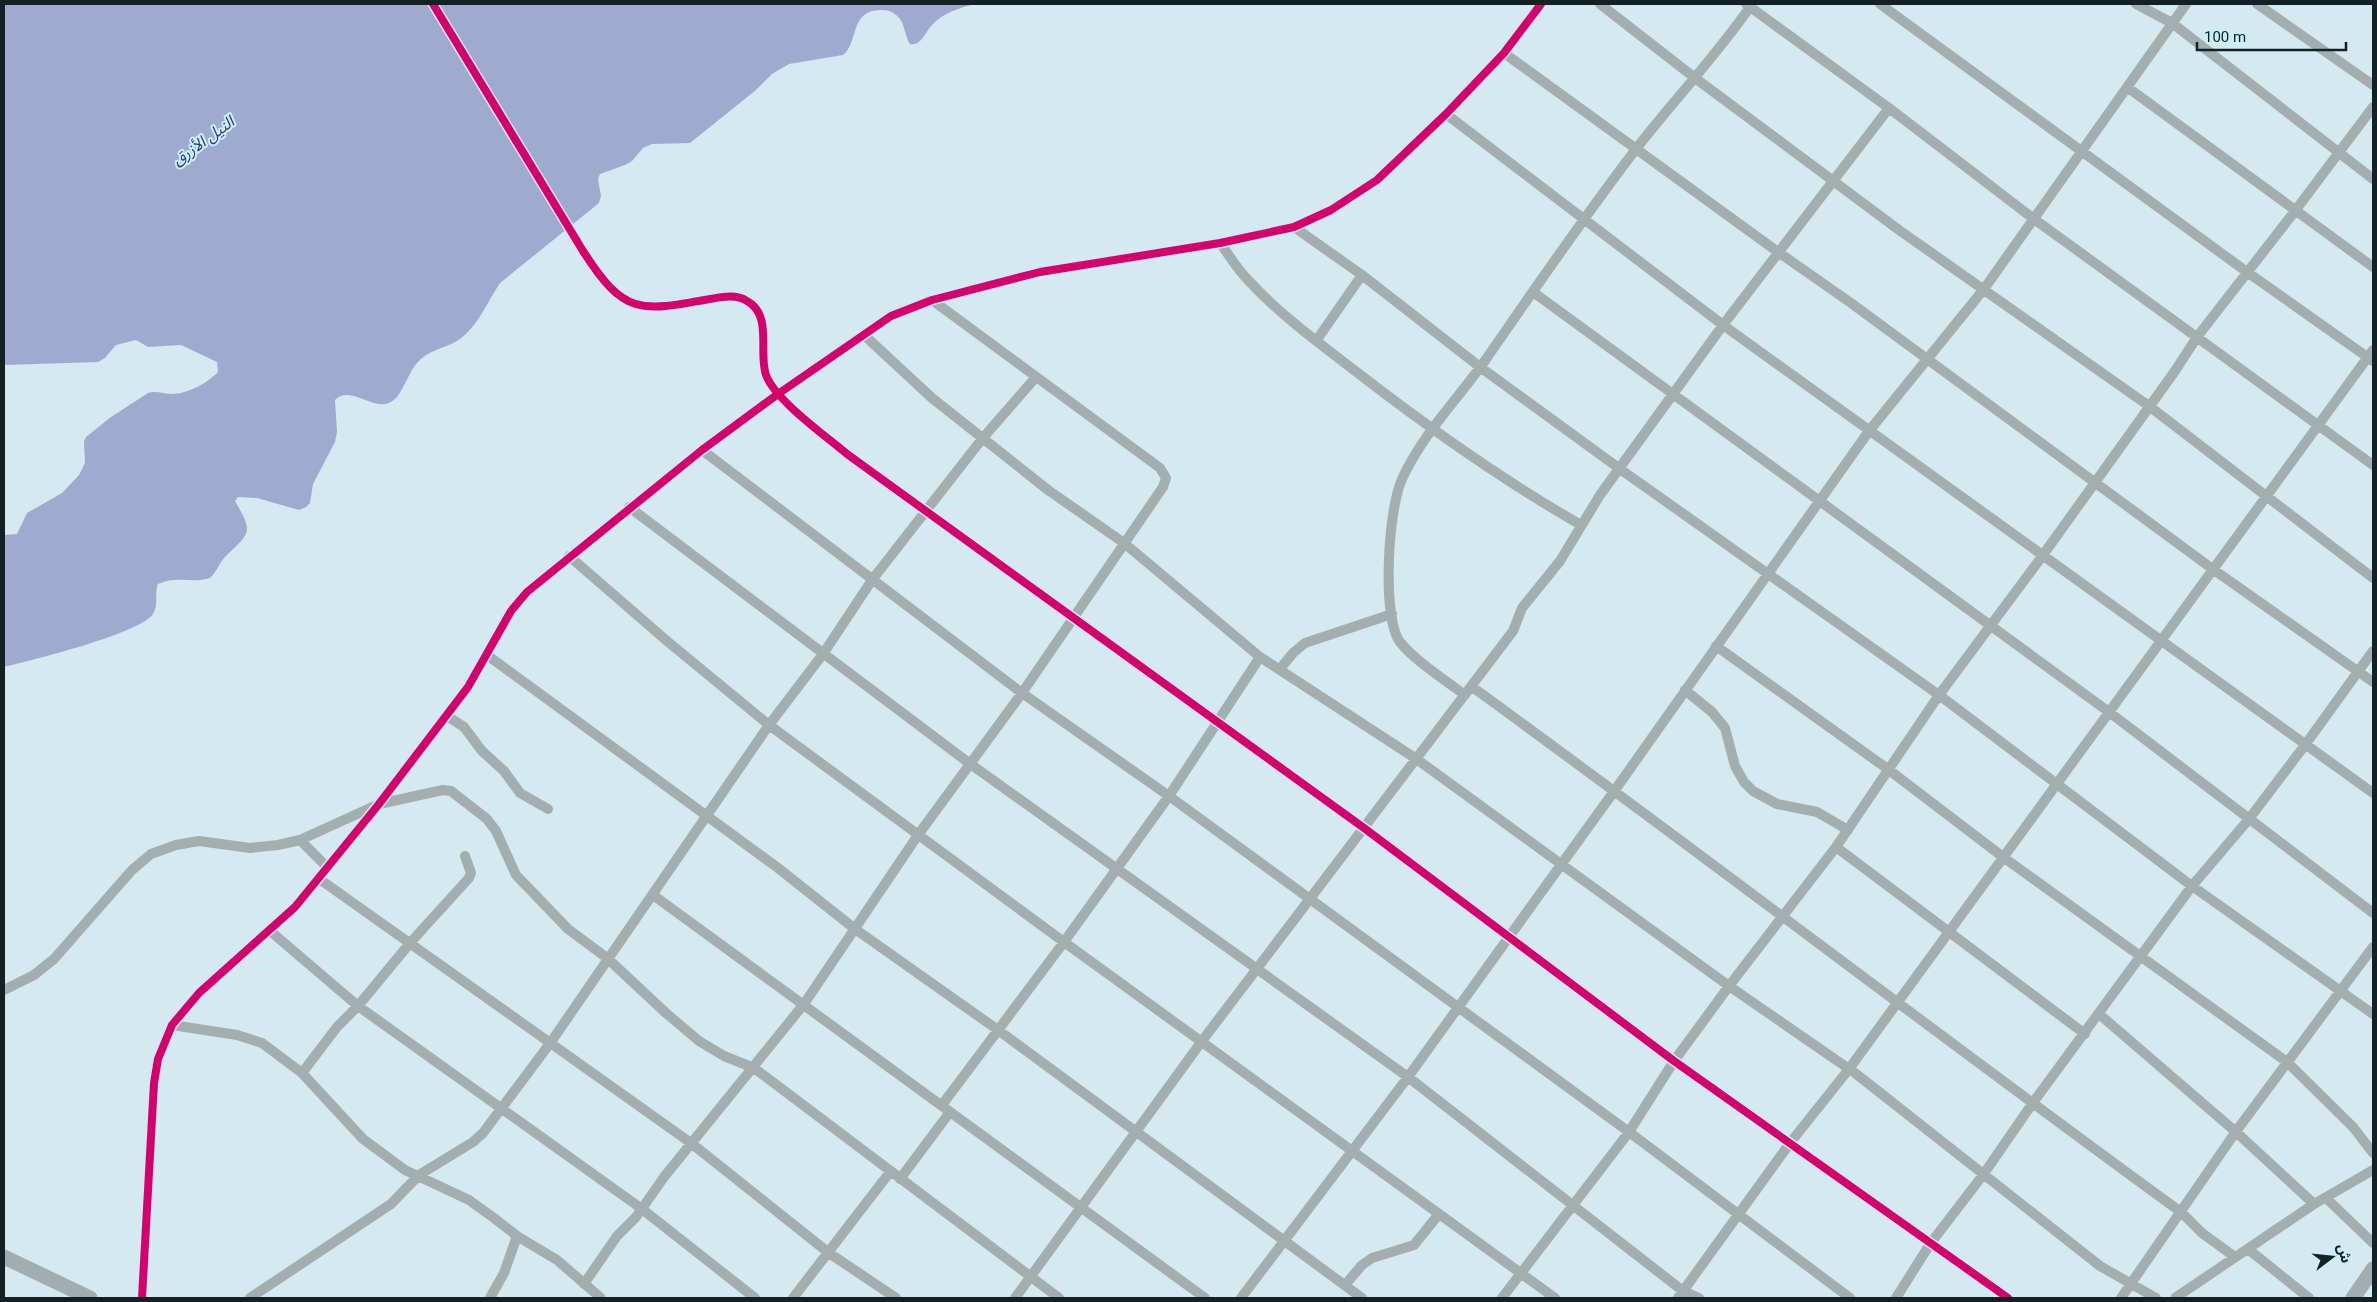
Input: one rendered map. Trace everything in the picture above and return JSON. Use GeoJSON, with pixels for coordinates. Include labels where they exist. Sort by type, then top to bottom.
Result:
{"type":"FeatureCollection","features":[{"type":"Feature","properties":{"kind":"main road"},"geometry":{"type":"LineString","coordinates":[[4,1257],[90,1298]]}},
{"type":"Feature","properties":{"kind":"main road"},"geometry":{"type":"LineString","coordinates":[[2353,1298],[2372,1272]]}},
{"type":"Feature","properties":{"kind":"street"},"geometry":{"type":"LineString","coordinates":[[433,4],[583,251],[606,283],[619,296],[631,303],[660,308],[724,296],[746,300],[753,305],[759,314],[762,324],[763,361],[766,374],[778,394],[847,454],[1074,616],[1217,723],[1364,828],[1674,1061],[2008,1298]]}},
{"type":"Feature","properties":{"kind":"street"},"geometry":{"type":"LineString","coordinates":[[142,1298],[154,1083],[158,1059],[172,1025],[199,993],[295,906],[379,804],[447,716],[488,655],[511,611],[527,592],[702,450],[778,394],[891,316],[932,300],[1040,272],[1220,243],[1294,227],[1331,210],[1377,180],[1446,114],[1504,53],[1541,4]]}},
{"type":"Feature","properties":{"kind":"street"},"geometry":{"type":"LineString","coordinates":[[1600,4],[1833,181],[2149,406],[2373,578]]}},
{"type":"Feature","properties":{"kind":"street"},"geometry":{"type":"LineString","coordinates":[[1681,1295],[1790,1142],[1849,1070],[2267,498],[2318,425],[2372,356],[2247,272],[1880,4]]}},
{"type":"Feature","properties":{"kind":"street"},"geometry":{"type":"LineString","coordinates":[[2136,4],[2172,24],[2373,179]]}},
{"type":"Feature","properties":{"kind":"street"},"geometry":{"type":"LineString","coordinates":[[1240,1298],[1408,1077],[1615,790],[1869,431],[1984,289],[2186,4]]}},
{"type":"Feature","properties":{"kind":"street"},"geometry":{"type":"LineString","coordinates":[[2256,4],[2373,86]]}},
{"type":"Feature","properties":{"kind":"street"},"geometry":{"type":"LineString","coordinates":[[1464,694],[1401,644],[1395,631],[1392,614],[1389,547],[1394,506],[1403,479],[1431,428],[1480,367],[1584,219],[1637,148],[1695,78],[1749,5],[1889,108],[2034,219],[2373,465]]}},
{"type":"Feature","properties":{"kind":"street"},"geometry":{"type":"LineString","coordinates":[[1504,53],[1851,303],[2214,570],[2373,682]]}},
{"type":"Feature","properties":{"kind":"street"},"geometry":{"type":"LineString","coordinates":[[2127,87],[2373,267]]}},
{"type":"Feature","properties":{"kind":"street"},"geometry":{"type":"LineString","coordinates":[[1502,1298],[1629,1132],[1674,1061],[1836,847],[1939,695],[2043,555],[2197,337],[2339,154],[2373,107]]}},
{"type":"Feature","properties":{"kind":"street"},"geometry":{"type":"LineString","coordinates":[[1015,1298],[1202,1041],[1513,631],[1522,608],[1560,561],[1620,468],[1673,394],[1778,252],[1889,108]]}},
{"type":"Feature","properties":{"kind":"street"},"geometry":{"type":"LineString","coordinates":[[1446,114],[1723,325],[2373,793]]}},
{"type":"Feature","properties":{"kind":"street"},"geometry":{"type":"LineString","coordinates":[[1294,227],[1362,275],[1480,367],[1939,695],[2192,886],[2373,1014]]}},
{"type":"Feature","properties":{"kind":"street"},"geometry":{"type":"LineString","coordinates":[[1220,243],[1247,279],[1274,306],[1316,341],[1431,428],[1531,496],[1582,526]]}},
{"type":"Feature","properties":{"kind":"street"},"geometry":{"type":"LineString","coordinates":[[1316,341],[1362,275]]}},
{"type":"Feature","properties":{"kind":"street"},"geometry":{"type":"LineString","coordinates":[[1533,292],[1818,502],[2109,712],[2373,913]]}},
{"type":"Feature","properties":{"kind":"street"},"geometry":{"type":"LineString","coordinates":[[584,1284],[617,1236],[642,1209],[664,1177],[804,1004],[918,835],[1022,693],[1164,487],[1166,478],[1160,468],[932,300]]}},
{"type":"Feature","properties":{"kind":"street"},"geometry":{"type":"LineString","coordinates":[[864,335],[932,398],[982,439],[1048,490],[1124,543],[1260,657],[1415,758],[1729,986],[1849,1070],[2100,1266],[2131,1286],[2156,1298]]}},
{"type":"Feature","properties":{"kind":"street"},"geometry":{"type":"LineString","coordinates":[[250,1298],[390,1204],[419,1175],[473,1142],[502,1108],[551,1042],[706,815],[769,725],[823,654],[872,580],[982,439],[1036,378]]}},
{"type":"Feature","properties":{"kind":"street"},"geometry":{"type":"LineString","coordinates":[[702,450],[1022,693],[1169,796],[1629,1132],[1850,1298]]}},
{"type":"Feature","properties":{"kind":"street"},"geometry":{"type":"LineString","coordinates":[[629,508],[969,763],[1408,1077],[1572,1205],[1681,1295],[1699,1298]]}},
{"type":"Feature","properties":{"kind":"street"},"geometry":{"type":"LineString","coordinates":[[570,556],[667,642],[769,725],[1064,942],[1555,1298]]}},
{"type":"Feature","properties":{"kind":"street"},"geometry":{"type":"LineString","coordinates":[[1280,669],[1293,653],[1305,643],[1392,614]]}},
{"type":"Feature","properties":{"kind":"street"},"geometry":{"type":"LineString","coordinates":[[1716,646],[1889,770],[2003,857],[2287,1062],[2353,1128],[2373,1153]]}},
{"type":"Feature","properties":{"kind":"street"},"geometry":{"type":"LineString","coordinates":[[1896,1298],[1930,1244],[1983,1175],[2032,1104],[2192,886],[2249,819],[2306,745],[2373,651]]}},
{"type":"Feature","properties":{"kind":"street"},"geometry":{"type":"LineString","coordinates":[[488,655],[706,815],[855,929],[998,1030],[1362,1298]]}},
{"type":"Feature","properties":{"kind":"street"},"geometry":{"type":"LineString","coordinates":[[942,1105],[1064,942],[1169,796],[1260,657]]}},
{"type":"Feature","properties":{"kind":"street"},"geometry":{"type":"LineString","coordinates":[[1471,686],[1615,790],[2032,1104],[2181,1212],[2202,1233],[2235,1257]]}},
{"type":"Feature","properties":{"kind":"street"},"geometry":{"type":"LineString","coordinates":[[1685,690],[1712,712],[1725,728],[1736,766],[1744,782],[1753,790],[1777,804],[1817,812],[1848,830]]}},
{"type":"Feature","properties":{"kind":"street"},"geometry":{"type":"LineString","coordinates":[[447,716],[464,727],[482,751],[504,771],[520,793],[548,809]]}},
{"type":"Feature","properties":{"kind":"street"},"geometry":{"type":"LineString","coordinates":[[4,990],[34,975],[54,959],[132,870],[151,854],[176,845],[199,841],[266,848],[300,840],[379,804],[436,790],[451,791],[492,825],[516,876],[568,929],[607,958],[667,1014],[699,1040],[724,1056],[754,1068],[1059,1298]]}},
{"type":"Feature","properties":{"kind":"street"},"geometry":{"type":"LineString","coordinates":[[300,840],[327,866]]}},
{"type":"Feature","properties":{"kind":"street"},"geometry":{"type":"LineString","coordinates":[[1836,847],[2084,1034]]}},
{"type":"Feature","properties":{"kind":"street"},"geometry":{"type":"LineString","coordinates":[[302,1073],[337,1027],[358,1006],[410,943],[469,878],[471,873],[465,856]]}},
{"type":"Feature","properties":{"kind":"street"},"geometry":{"type":"LineString","coordinates":[[318,878],[691,1143],[829,1253],[896,1298]]}},
{"type":"Feature","properties":{"kind":"street"},"geometry":{"type":"LineString","coordinates":[[653,895],[942,1105],[1079,1208],[1205,1298]]}},
{"type":"Feature","properties":{"kind":"street"},"geometry":{"type":"LineString","coordinates":[[268,930],[358,1006],[642,1209],[755,1298]]}},
{"type":"Feature","properties":{"kind":"street"},"geometry":{"type":"LineString","coordinates":[[2121,1298],[2236,1132],[2373,947]]}},
{"type":"Feature","properties":{"kind":"street"},"geometry":{"type":"LineString","coordinates":[[2099,1014],[2236,1132],[2314,1204]]}},
{"type":"Feature","properties":{"kind":"street"},"geometry":{"type":"LineString","coordinates":[[172,1025],[249,1038],[262,1043],[302,1073],[363,1139],[405,1170],[469,1200],[517,1236],[557,1260],[602,1298]]}},
{"type":"Feature","properties":{"kind":"street"},"geometry":{"type":"LineString","coordinates":[[900,1179],[950,1112]]}},
{"type":"Feature","properties":{"kind":"street"},"geometry":{"type":"LineString","coordinates":[[2175,1298],[2314,1204],[2373,1170]]}},
{"type":"Feature","properties":{"kind":"street"},"geometry":{"type":"LineString","coordinates":[[793,1298],[890,1172]]}},
{"type":"Feature","properties":{"kind":"street"},"geometry":{"type":"LineString","coordinates":[[2326,1198],[2373,1243]]}},
{"type":"Feature","properties":{"kind":"street"},"geometry":{"type":"LineString","coordinates":[[1345,1285],[1362,1265],[1372,1258],[1414,1245],[1439,1214]]}},
{"type":"Feature","properties":{"kind":"street"},"geometry":{"type":"LineString","coordinates":[[490,1298],[504,1273],[517,1236]]}},
{"type":"Feature","properties":{"kind":"street"},"geometry":{"type":"LineString","coordinates":[[2248,1249],[2309,1298]]}},
{"type":"Feature","properties":{"kind":"water","name":"النيل الأزرق"},"geometry":{"type":"Polygon","coordinates":[[[4,4],[974,4],[941,17],[918,43],[914,44],[910,44],[902,22],[890,11],[872,11],[865,14],[856,27],[848,50],[843,55],[789,64],[772,74],[756,90],[690,143],[652,144],[643,148],[632,161],[600,174],[598,179],[601,196],[599,203],[500,283],[470,330],[457,341],[431,352],[421,359],[413,368],[394,400],[382,404],[348,395],[341,396],[335,400],[337,432],[335,442],[313,484],[310,503],[306,507],[299,510],[257,498],[238,497],[235,501],[245,519],[247,531],[245,536],[224,558],[210,578],[203,580],[172,580],[158,584],[153,614],[144,622],[128,630],[84,645],[4,667],[4,535],[17,534],[27,513],[62,493],[79,475],[85,463],[84,441],[86,437],[111,417],[148,393],[178,394],[203,384],[218,372],[217,362],[181,345],[148,347],[136,340],[116,345],[105,358],[98,362],[4,365],[4,4]]]}},
{"type":"Feature","properties":{"kind":"cycle path"},"geometry":{"type":"LineString","coordinates":[[433,4],[583,251],[597,272],[622,298],[635,304],[649,306],[666,306],[719,297],[738,297],[747,301],[755,307],[760,315],[764,366],[771,385],[790,406],[847,454],[1364,828],[1674,1061],[2008,1298]]}},
{"type":"Feature","properties":{"kind":"cycle path"},"geometry":{"type":"LineString","coordinates":[[142,1298],[154,1083],[158,1059],[172,1025],[199,993],[295,907],[379,804],[468,687],[511,611],[527,592],[702,450],[778,394],[891,316],[932,300],[1040,272],[1220,243],[1294,227],[1331,210],[1377,180],[1446,114],[1504,53],[1541,4]]}}]}
